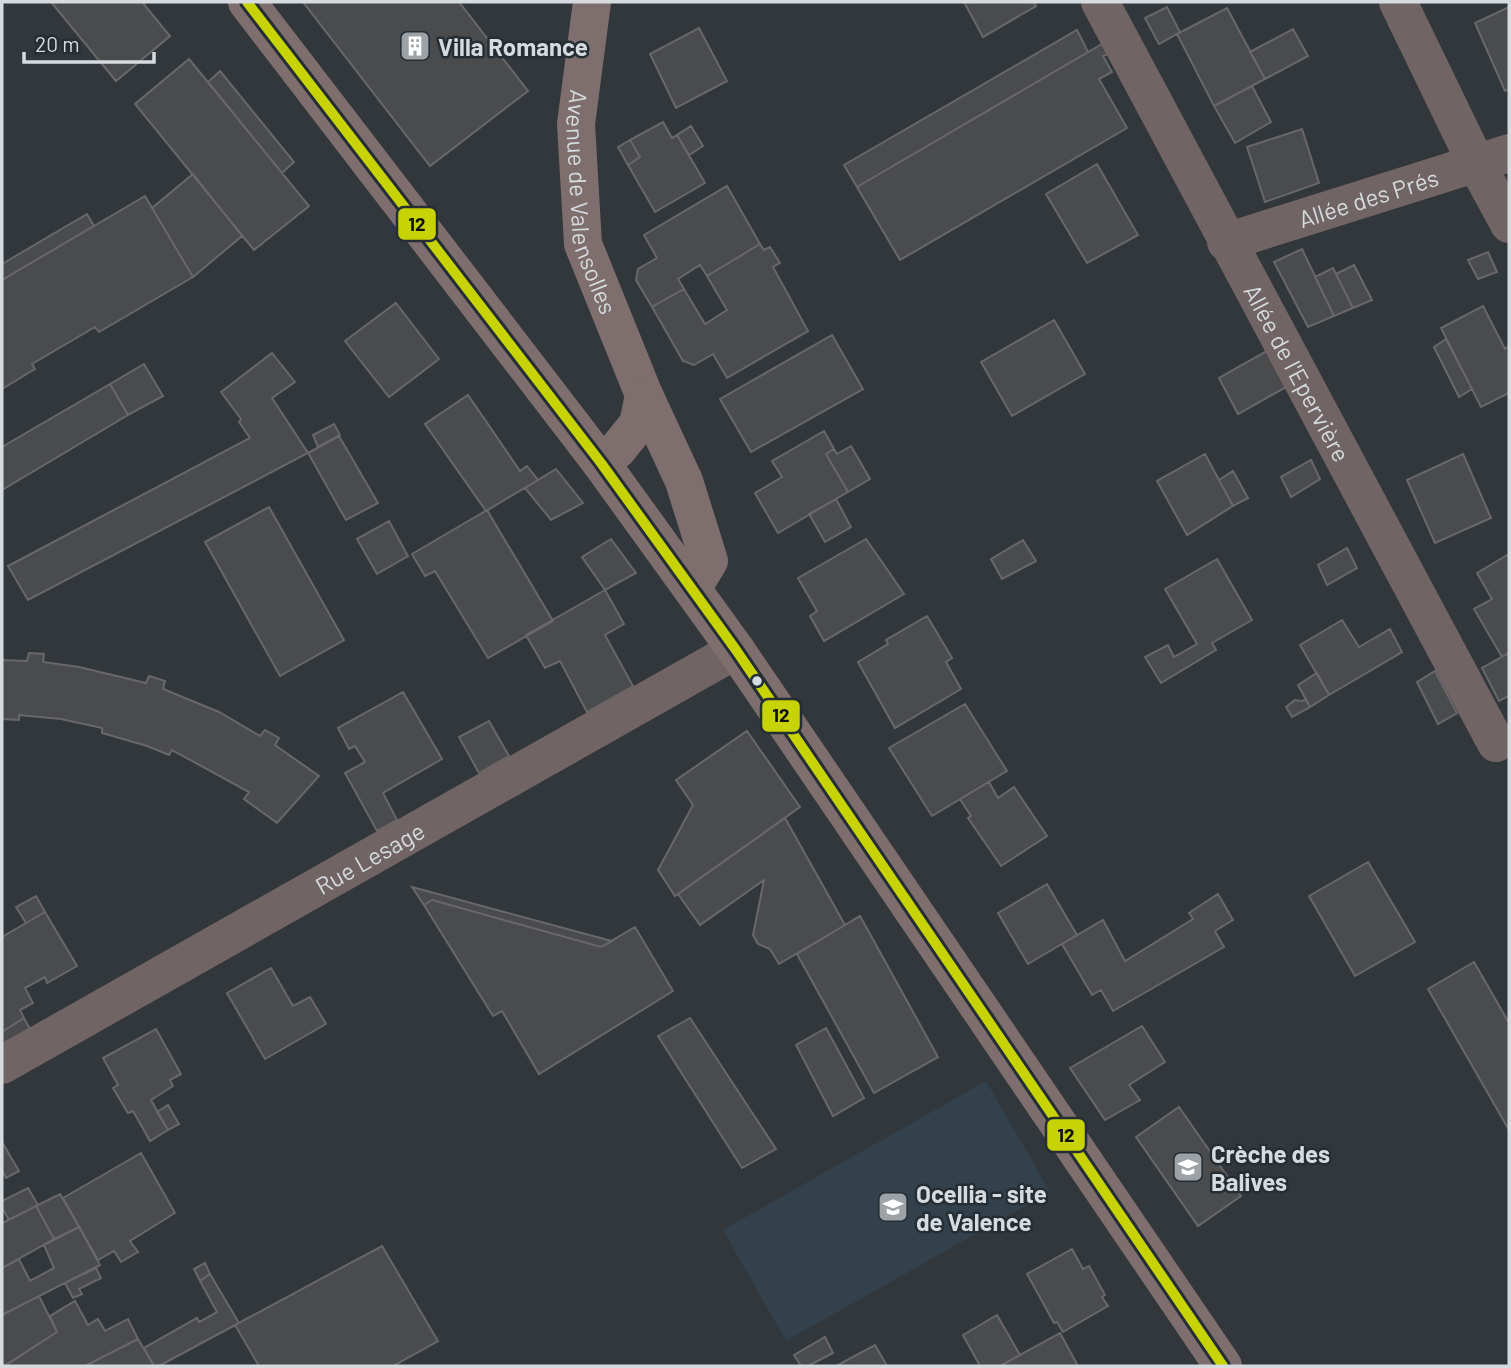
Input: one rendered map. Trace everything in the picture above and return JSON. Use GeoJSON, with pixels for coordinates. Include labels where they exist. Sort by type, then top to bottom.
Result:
{"type":"FeatureCollection","features":[{"type":"Feature","properties":{"kind":"street"},"geometry":{"type":"LineString","coordinates":[[247,2],[486,317],[601,463],[736,650],[1223,1366]]}},
{"type":"Feature","properties":{"kind":"street","name":"Avenue de Valensolles"},"geometry":{"type":"LineString","coordinates":[[592,2],[576,124],[583,244],[644,396],[684,481],[709,561],[692,589]]}},
{"type":"Feature","properties":{"kind":"street","name":"Allée de l'Epervière"},"geometry":{"type":"LineString","coordinates":[[1100,2],[1496,744]]}},
{"type":"Feature","properties":{"kind":"street"},"geometry":{"type":"LineString","coordinates":[[1398,2],[1492,158],[1509,224]]}},
{"type":"Feature","properties":{"kind":"street","name":"Allée des Prés"},"geometry":{"type":"LineString","coordinates":[[1226,242],[1492,158]]}},
{"type":"Feature","properties":{"kind":"street"},"geometry":{"type":"LineString","coordinates":[[601,463],[617,450],[638,424],[644,396]]}},
{"type":"Feature","properties":{"kind":"street","name":"Rue Lesage"},"geometry":{"type":"LineString","coordinates":[[2,1065],[736,650]]}},
{"type":"Feature","properties":{"kind":"shaded area","name":"Ocellia - site de Valence"},"geometry":{"type":"Polygon","coordinates":[[[986,1081],[1050,1192],[786,1341],[723,1230],[986,1081]]]}},
{"type":"Feature","properties":{"kind":"building"},"geometry":{"type":"Polygon","coordinates":[[[51,2],[142,2],[170,36],[116,81],[51,2]]]}},
{"type":"Feature","properties":{"kind":"building","name":"Villa Romance"},"geometry":{"type":"Polygon","coordinates":[[[303,2],[459,2],[528,91],[430,166],[303,2]]]}},
{"type":"Feature","properties":{"kind":"building"},"geometry":{"type":"Polygon","coordinates":[[[964,2],[1034,2],[1036,6],[983,37],[964,2]]]}},
{"type":"Feature","properties":{"kind":"building"},"geometry":{"type":"Polygon","coordinates":[[[1167,7],[1180,32],[1159,44],[1145,18],[1167,7]]]}},
{"type":"Feature","properties":{"kind":"building"},"geometry":{"type":"Polygon","coordinates":[[[1509,7],[1509,89],[1505,91],[1475,23],[1509,7]]]}},
{"type":"Feature","properties":{"kind":"building"},"geometry":{"type":"Polygon","coordinates":[[[1227,8],[1265,79],[1214,106],[1177,34],[1227,8]]]}},
{"type":"Feature","properties":{"kind":"building"},"geometry":{"type":"Polygon","coordinates":[[[699,28],[727,81],[676,108],[650,54],[699,28]]]}},
{"type":"Feature","properties":{"kind":"building"},"geometry":{"type":"Polygon","coordinates":[[[1293,29],[1308,56],[1265,79],[1250,52],[1293,29]]]}},
{"type":"Feature","properties":{"kind":"building"},"geometry":{"type":"Polygon","coordinates":[[[1077,30],[1088,52],[857,187],[844,165],[1077,30]]]}},
{"type":"Feature","properties":{"kind":"building"},"geometry":{"type":"Polygon","coordinates":[[[1102,44],[1108,54],[1103,56],[1112,72],[1099,79],[1127,128],[900,260],[857,187],[1102,44]]]}},
{"type":"Feature","properties":{"kind":"building"},"geometry":{"type":"Polygon","coordinates":[[[189,59],[309,206],[254,250],[135,104],[189,59]]]}},
{"type":"Feature","properties":{"kind":"building"},"geometry":{"type":"Polygon","coordinates":[[[220,71],[294,162],[282,173],[208,82],[220,71]]]}},
{"type":"Feature","properties":{"kind":"building"},"geometry":{"type":"Polygon","coordinates":[[[1252,86],[1271,122],[1235,143],[1214,106],[1252,86]]]}},
{"type":"Feature","properties":{"kind":"building"},"geometry":{"type":"Polygon","coordinates":[[[663,122],[672,138],[677,135],[705,183],[655,212],[628,165],[640,157],[630,140],[663,122]]]}},
{"type":"Feature","properties":{"kind":"building"},"geometry":{"type":"Polygon","coordinates":[[[691,126],[703,146],[689,155],[677,135],[691,126]]]}},
{"type":"Feature","properties":{"kind":"building"},"geometry":{"type":"Polygon","coordinates":[[[1302,129],[1319,183],[1265,202],[1247,147],[1302,129]]]}},
{"type":"Feature","properties":{"kind":"building"},"geometry":{"type":"Polygon","coordinates":[[[630,140],[640,157],[628,165],[618,147],[630,140]]]}},
{"type":"Feature","properties":{"kind":"building"},"geometry":{"type":"Polygon","coordinates":[[[1097,164],[1138,235],[1087,263],[1046,194],[1097,164]]]}},
{"type":"Feature","properties":{"kind":"building"},"geometry":{"type":"Polygon","coordinates":[[[193,174],[242,236],[193,277],[152,208],[193,174]]]}},
{"type":"Feature","properties":{"kind":"building"},"geometry":{"type":"Polygon","coordinates":[[[727,186],[760,244],[707,276],[700,265],[678,279],[684,289],[652,307],[636,280],[638,269],[657,258],[644,235],[727,186]]]}},
{"type":"Feature","properties":{"kind":"building"},"geometry":{"type":"Polygon","coordinates":[[[145,196],[193,277],[99,332],[95,327],[32,364],[35,369],[2,389],[2,280],[145,196]]]}},
{"type":"Feature","properties":{"kind":"building"},"geometry":{"type":"Polygon","coordinates":[[[87,214],[94,226],[2,280],[2,264],[87,214]]]}},
{"type":"Feature","properties":{"kind":"building"},"geometry":{"type":"Polygon","coordinates":[[[760,244],[764,250],[770,247],[780,263],[773,267],[808,331],[727,378],[713,354],[694,365],[683,361],[652,307],[684,289],[705,324],[727,310],[707,276],[760,244]]]}},
{"type":"Feature","properties":{"kind":"building"},"geometry":{"type":"Polygon","coordinates":[[[1302,249],[1334,316],[1308,327],[1274,262],[1302,249]]]}},
{"type":"Feature","properties":{"kind":"building"},"geometry":{"type":"Polygon","coordinates":[[[1488,252],[1497,272],[1478,279],[1468,260],[1488,252]]]}},
{"type":"Feature","properties":{"kind":"building"},"geometry":{"type":"Polygon","coordinates":[[[1354,265],[1372,300],[1353,308],[1336,274],[1354,265]]]}},
{"type":"Feature","properties":{"kind":"building"},"geometry":{"type":"Polygon","coordinates":[[[1333,268],[1353,308],[1334,316],[1315,277],[1333,268]]]}},
{"type":"Feature","properties":{"kind":"building"},"geometry":{"type":"Polygon","coordinates":[[[396,303],[439,359],[389,397],[345,341],[396,303]]]}},
{"type":"Feature","properties":{"kind":"building"},"geometry":{"type":"Polygon","coordinates":[[[1483,306],[1505,349],[1509,346],[1509,393],[1481,407],[1441,328],[1483,306]]]}},
{"type":"Feature","properties":{"kind":"building"},"geometry":{"type":"Polygon","coordinates":[[[1054,320],[1085,374],[1012,416],[981,362],[1054,320]]]}},
{"type":"Feature","properties":{"kind":"building"},"geometry":{"type":"Polygon","coordinates":[[[832,335],[863,389],[751,452],[720,399],[832,335]]]}},
{"type":"Feature","properties":{"kind":"building"},"geometry":{"type":"Polygon","coordinates":[[[1446,339],[1472,389],[1459,397],[1434,347],[1446,339]]]}},
{"type":"Feature","properties":{"kind":"building"},"geometry":{"type":"Polygon","coordinates":[[[1267,351],[1286,387],[1238,414],[1219,378],[1267,351]]]}},
{"type":"Feature","properties":{"kind":"building"},"geometry":{"type":"Polygon","coordinates":[[[272,353],[295,382],[272,398],[308,453],[28,600],[8,566],[250,438],[239,422],[241,419],[221,392],[272,353]]]}},
{"type":"Feature","properties":{"kind":"building"},"geometry":{"type":"Polygon","coordinates":[[[144,364],[163,396],[128,415],[110,384],[144,364]]]}},
{"type":"Feature","properties":{"kind":"building"},"geometry":{"type":"Polygon","coordinates":[[[110,384],[128,415],[2,490],[2,447],[110,384]]]}},
{"type":"Feature","properties":{"kind":"building"},"geometry":{"type":"Polygon","coordinates":[[[468,395],[520,471],[527,466],[538,480],[486,511],[425,424],[468,395]]]}},
{"type":"Feature","properties":{"kind":"building"},"geometry":{"type":"Polygon","coordinates":[[[334,424],[340,435],[318,447],[313,435],[334,424]]]}},
{"type":"Feature","properties":{"kind":"building"},"geometry":{"type":"Polygon","coordinates":[[[824,431],[834,449],[826,454],[848,492],[778,533],[755,493],[782,477],[772,461],[824,431]]]}},
{"type":"Feature","properties":{"kind":"building"},"geometry":{"type":"Polygon","coordinates":[[[339,436],[378,503],[346,520],[308,453],[339,436]]]}},
{"type":"Feature","properties":{"kind":"building"},"geometry":{"type":"Polygon","coordinates":[[[851,446],[870,479],[848,492],[826,454],[834,449],[837,454],[851,446]]]}},
{"type":"Feature","properties":{"kind":"building"},"geometry":{"type":"Polygon","coordinates":[[[1205,454],[1233,506],[1187,535],[1157,481],[1205,454]]]}},
{"type":"Feature","properties":{"kind":"building"},"geometry":{"type":"Polygon","coordinates":[[[1463,454],[1491,518],[1435,543],[1407,480],[1463,454]]]}},
{"type":"Feature","properties":{"kind":"building"},"geometry":{"type":"Polygon","coordinates":[[[1311,460],[1320,479],[1291,497],[1281,477],[1311,460]]]}},
{"type":"Feature","properties":{"kind":"building"},"geometry":{"type":"Polygon","coordinates":[[[556,469],[583,503],[551,520],[525,488],[556,469]]]}},
{"type":"Feature","properties":{"kind":"building"},"geometry":{"type":"Polygon","coordinates":[[[1233,471],[1248,498],[1233,506],[1219,480],[1233,471]]]}},
{"type":"Feature","properties":{"kind":"building"},"geometry":{"type":"Polygon","coordinates":[[[836,499],[851,527],[825,542],[809,514],[836,499]]]}},
{"type":"Feature","properties":{"kind":"building"},"geometry":{"type":"Polygon","coordinates":[[[269,507],[344,640],[280,676],[205,542],[269,507]]]}},
{"type":"Feature","properties":{"kind":"building"},"geometry":{"type":"Polygon","coordinates":[[[487,510],[553,621],[488,658],[435,571],[425,576],[412,554],[487,510]]]}},
{"type":"Feature","properties":{"kind":"building"},"geometry":{"type":"Polygon","coordinates":[[[389,521],[408,556],[377,574],[357,539],[389,521]]]}},
{"type":"Feature","properties":{"kind":"building"},"geometry":{"type":"Polygon","coordinates":[[[611,539],[636,573],[605,590],[582,557],[611,539]]]}},
{"type":"Feature","properties":{"kind":"building"},"geometry":{"type":"Polygon","coordinates":[[[866,539],[904,594],[824,641],[810,616],[817,611],[798,578],[866,539]]]}},
{"type":"Feature","properties":{"kind":"building"},"geometry":{"type":"Polygon","coordinates":[[[1023,540],[1036,561],[1002,579],[991,559],[1023,540]]]}},
{"type":"Feature","properties":{"kind":"building"},"geometry":{"type":"Polygon","coordinates":[[[1347,548],[1357,568],[1327,585],[1318,565],[1347,548]]]}},
{"type":"Feature","properties":{"kind":"building"},"geometry":{"type":"Polygon","coordinates":[[[1509,554],[1509,653],[1502,657],[1474,609],[1492,599],[1477,573],[1509,554]]]}},
{"type":"Feature","properties":{"kind":"building"},"geometry":{"type":"Polygon","coordinates":[[[1217,559],[1252,620],[1212,643],[1216,650],[1161,683],[1145,657],[1168,645],[1174,657],[1197,644],[1165,589],[1217,559]]]}},
{"type":"Feature","properties":{"kind":"building"},"geometry":{"type":"Polygon","coordinates":[[[605,590],[624,624],[605,635],[633,686],[587,712],[560,661],[545,668],[526,635],[605,590]]]}},
{"type":"Feature","properties":{"kind":"building"},"geometry":{"type":"Polygon","coordinates":[[[927,616],[952,658],[946,662],[961,689],[895,728],[858,662],[888,644],[886,640],[927,616]]]}},
{"type":"Feature","properties":{"kind":"building"},"geometry":{"type":"Polygon","coordinates":[[[1342,620],[1359,647],[1390,629],[1402,652],[1329,695],[1300,645],[1342,620]]]}},
{"type":"Feature","properties":{"kind":"building"},"geometry":{"type":"Polygon","coordinates":[[[29,653],[44,654],[43,662],[79,667],[146,683],[149,676],[165,681],[163,689],[219,712],[260,736],[265,730],[279,738],[275,745],[319,776],[277,823],[244,799],[249,792],[172,750],[169,755],[102,733],[102,728],[61,719],[19,715],[19,720],[2,719],[2,660],[27,661],[29,653]]]}},
{"type":"Feature","properties":{"kind":"building"},"geometry":{"type":"Polygon","coordinates":[[[1509,653],[1509,696],[1499,701],[1482,668],[1509,653]]]}},
{"type":"Feature","properties":{"kind":"building"},"geometry":{"type":"Polygon","coordinates":[[[1435,671],[1457,713],[1438,724],[1417,682],[1435,671]]]}},
{"type":"Feature","properties":{"kind":"building"},"geometry":{"type":"Polygon","coordinates":[[[1317,673],[1329,695],[1310,707],[1298,685],[1317,673]]]}},
{"type":"Feature","properties":{"kind":"building"},"geometry":{"type":"Polygon","coordinates":[[[403,692],[442,759],[383,793],[397,820],[377,831],[345,773],[365,762],[355,746],[349,749],[338,728],[403,692]]]}},
{"type":"Feature","properties":{"kind":"building"},"geometry":{"type":"Polygon","coordinates":[[[1306,699],[1310,707],[1292,717],[1286,707],[1295,700],[1306,699]]]}},
{"type":"Feature","properties":{"kind":"building"},"geometry":{"type":"Polygon","coordinates":[[[965,704],[1007,771],[932,816],[889,748],[965,704]]]}},
{"type":"Feature","properties":{"kind":"building"},"geometry":{"type":"Polygon","coordinates":[[[489,721],[509,756],[479,773],[459,737],[489,721]]]}},
{"type":"Feature","properties":{"kind":"building"},"geometry":{"type":"Polygon","coordinates":[[[747,731],[800,807],[675,896],[658,870],[693,805],[676,780],[747,731]]]}},
{"type":"Feature","properties":{"kind":"building"},"geometry":{"type":"Polygon","coordinates":[[[989,782],[998,798],[1014,787],[1047,836],[1001,866],[968,818],[971,816],[960,799],[989,782]]]}},
{"type":"Feature","properties":{"kind":"building"},"geometry":{"type":"Polygon","coordinates":[[[785,818],[845,925],[779,964],[770,949],[758,944],[753,935],[764,880],[700,925],[678,894],[785,818]]]}},
{"type":"Feature","properties":{"kind":"building"},"geometry":{"type":"Polygon","coordinates":[[[1368,862],[1415,942],[1355,976],[1309,896],[1368,862]]]}},
{"type":"Feature","properties":{"kind":"building"},"geometry":{"type":"Polygon","coordinates":[[[1047,884],[1077,935],[1028,964],[998,913],[1047,884]]]}},
{"type":"Feature","properties":{"kind":"building"},"geometry":{"type":"Polygon","coordinates":[[[412,887],[612,941],[601,947],[432,900],[424,905],[412,887]]]}},
{"type":"Feature","properties":{"kind":"building"},"geometry":{"type":"Polygon","coordinates":[[[1218,894],[1233,920],[1215,931],[1224,947],[1113,1011],[1101,990],[1092,995],[1062,944],[1103,920],[1125,961],[1193,919],[1189,913],[1218,894]]]}},
{"type":"Feature","properties":{"kind":"building"},"geometry":{"type":"Polygon","coordinates":[[[36,896],[45,912],[26,923],[16,907],[36,896]]]}},
{"type":"Feature","properties":{"kind":"building"},"geometry":{"type":"Polygon","coordinates":[[[432,900],[601,947],[635,927],[673,991],[539,1074],[502,1011],[493,1016],[424,905],[432,900]]]}},
{"type":"Feature","properties":{"kind":"building"},"geometry":{"type":"Polygon","coordinates":[[[45,912],[77,966],[47,983],[45,977],[25,988],[33,1003],[20,1010],[24,1018],[2,1032],[2,937],[45,912]]]}},
{"type":"Feature","properties":{"kind":"building"},"geometry":{"type":"Polygon","coordinates":[[[860,916],[938,1057],[874,1093],[797,954],[860,916]]]}},
{"type":"Feature","properties":{"kind":"building"},"geometry":{"type":"Polygon","coordinates":[[[1474,962],[1509,1023],[1509,1130],[1428,989],[1474,962]]]}},
{"type":"Feature","properties":{"kind":"building"},"geometry":{"type":"Polygon","coordinates":[[[271,968],[293,1006],[310,997],[326,1024],[265,1059],[227,993],[271,968]]]}},
{"type":"Feature","properties":{"kind":"building"},"geometry":{"type":"Polygon","coordinates":[[[24,1018],[30,1029],[2,1044],[2,1032],[24,1018]]]}},
{"type":"Feature","properties":{"kind":"building"},"geometry":{"type":"Polygon","coordinates":[[[690,1018],[776,1149],[742,1168],[658,1036],[690,1018]]]}},
{"type":"Feature","properties":{"kind":"building"},"geometry":{"type":"Polygon","coordinates":[[[1142,1026],[1165,1062],[1129,1085],[1140,1100],[1105,1120],[1070,1068],[1142,1026]]]}},
{"type":"Feature","properties":{"kind":"building"},"geometry":{"type":"Polygon","coordinates":[[[826,1028],[864,1098],[833,1116],[796,1045],[826,1028]]]}},
{"type":"Feature","properties":{"kind":"building"},"geometry":{"type":"Polygon","coordinates":[[[156,1029],[181,1074],[170,1080],[173,1086],[151,1100],[168,1130],[150,1141],[133,1111],[128,1113],[113,1088],[118,1085],[103,1058],[156,1029]]]}},
{"type":"Feature","properties":{"kind":"building"},"geometry":{"type":"Polygon","coordinates":[[[168,1105],[179,1124],[168,1130],[157,1112],[168,1105]]]}},
{"type":"Feature","properties":{"kind":"building","name":"Crèche des Balives"},"geometry":{"type":"Polygon","coordinates":[[[1179,1107],[1241,1196],[1198,1226],[1136,1137],[1179,1107]]]}},
{"type":"Feature","properties":{"kind":"building"},"geometry":{"type":"Polygon","coordinates":[[[2,1142],[19,1171],[6,1178],[2,1171],[2,1142]]]}},
{"type":"Feature","properties":{"kind":"building"},"geometry":{"type":"Polygon","coordinates":[[[141,1153],[175,1213],[130,1241],[138,1252],[121,1262],[114,1251],[98,1260],[63,1198],[141,1153]]]}},
{"type":"Feature","properties":{"kind":"building"},"geometry":{"type":"Polygon","coordinates":[[[28,1188],[38,1205],[9,1220],[2,1208],[2,1201],[28,1188]]]}},
{"type":"Feature","properties":{"kind":"building"},"geometry":{"type":"Polygon","coordinates":[[[60,1194],[79,1227],[54,1239],[36,1206],[60,1194]]]}},
{"type":"Feature","properties":{"kind":"building"},"geometry":{"type":"Polygon","coordinates":[[[36,1206],[54,1239],[2,1268],[2,1223],[36,1206]]]}},
{"type":"Feature","properties":{"kind":"building"},"geometry":{"type":"Polygon","coordinates":[[[79,1227],[100,1265],[2,1315],[2,1268],[19,1259],[30,1281],[54,1268],[44,1245],[79,1227]]]}},
{"type":"Feature","properties":{"kind":"building"},"geometry":{"type":"Polygon","coordinates":[[[382,1246],[438,1341],[393,1366],[259,1366],[235,1325],[382,1246]]]}},
{"type":"Feature","properties":{"kind":"building"},"geometry":{"type":"Polygon","coordinates":[[[1072,1249],[1083,1269],[1089,1266],[1108,1306],[1063,1332],[1057,1322],[1054,1323],[1027,1274],[1072,1249]]]}},
{"type":"Feature","properties":{"kind":"building"},"geometry":{"type":"Polygon","coordinates":[[[205,1263],[210,1274],[200,1281],[194,1269],[205,1263]]]}},
{"type":"Feature","properties":{"kind":"building"},"geometry":{"type":"Polygon","coordinates":[[[96,1268],[101,1278],[79,1289],[82,1294],[73,1298],[65,1283],[96,1268]]]}},
{"type":"Feature","properties":{"kind":"building"},"geometry":{"type":"Polygon","coordinates":[[[210,1274],[239,1323],[159,1366],[154,1366],[144,1348],[197,1318],[199,1322],[217,1312],[200,1281],[210,1274]]]}},
{"type":"Feature","properties":{"kind":"building"},"geometry":{"type":"Polygon","coordinates":[[[39,1296],[57,1332],[4,1366],[2,1315],[39,1296]]]}},
{"type":"Feature","properties":{"kind":"building"},"geometry":{"type":"Polygon","coordinates":[[[75,1301],[88,1325],[98,1319],[105,1331],[128,1319],[138,1339],[85,1366],[5,1366],[57,1332],[50,1316],[75,1301]]]}},
{"type":"Feature","properties":{"kind":"building"},"geometry":{"type":"Polygon","coordinates":[[[997,1315],[1020,1355],[1000,1366],[980,1366],[963,1335],[997,1315]]]}},
{"type":"Feature","properties":{"kind":"building"},"geometry":{"type":"Polygon","coordinates":[[[1060,1333],[1078,1366],[1000,1366],[1060,1333]]]}},
{"type":"Feature","properties":{"kind":"building"},"geometry":{"type":"Polygon","coordinates":[[[825,1337],[833,1353],[808,1366],[801,1366],[794,1355],[825,1337]]]}},
{"type":"Feature","properties":{"kind":"building"},"geometry":{"type":"Polygon","coordinates":[[[138,1339],[154,1366],[85,1366],[138,1339]]]}},
{"type":"Feature","properties":{"kind":"building"},"geometry":{"type":"Polygon","coordinates":[[[875,1345],[887,1366],[836,1366],[875,1345]]]}},
{"type":"Feature","properties":{"kind":"transit line","name":"12"},"geometry":{"type":"LineString","coordinates":[[247,2],[601,463],[736,650],[1223,1366]]}},
{"type":"Feature","properties":{"kind":"place","name":"Villa Romance"},"geometry":{"type":"Point","coordinates":[415,46]}},
{"type":"Feature","properties":{"kind":"place","name":"Crèche des Balives"},"geometry":{"type":"Point","coordinates":[1188,1167]}},
{"type":"Feature","properties":{"kind":"place","name":"Ocellia - site de Valence"},"geometry":{"type":"Point","coordinates":[893,1207]}}]}
